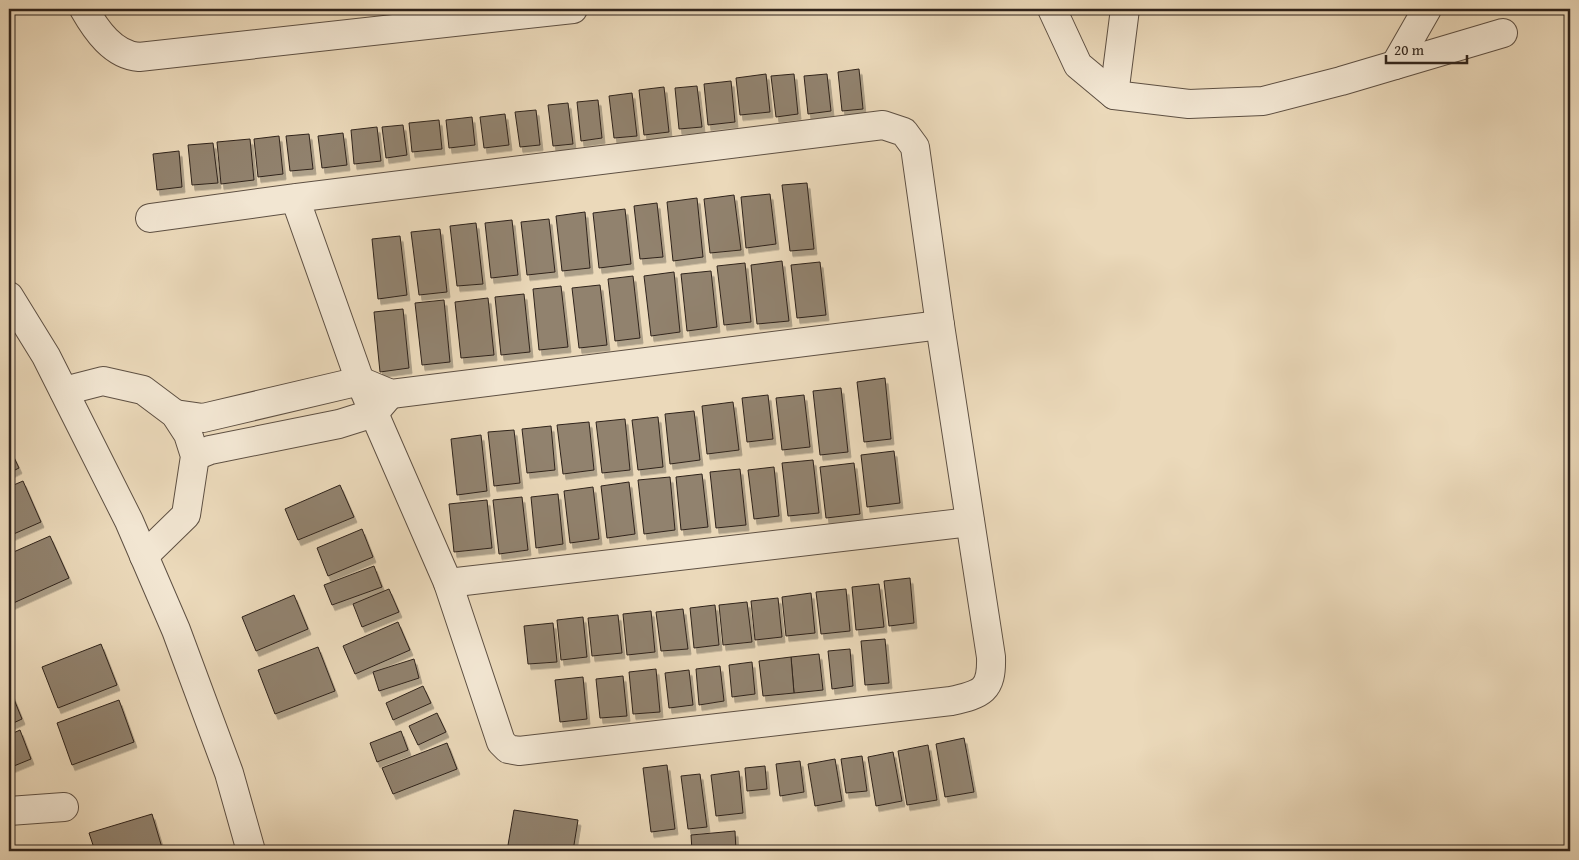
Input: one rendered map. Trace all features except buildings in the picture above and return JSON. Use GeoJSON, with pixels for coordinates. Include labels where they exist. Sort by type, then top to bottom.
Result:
{"type":"FeatureCollection","features":[{"type":"Feature","properties":{"kind":"street"},"geometry":{"type":"LineString","coordinates":[[84,9],[94,28],[120,52],[139,57],[573,9]]}},
{"type":"Feature","properties":{"kind":"street"},"geometry":{"type":"LineString","coordinates":[[1052,9],[1078,66],[1114,95],[1189,104],[1263,101],[1341,81],[1503,33]]}},
{"type":"Feature","properties":{"kind":"street"},"geometry":{"type":"LineString","coordinates":[[1114,95],[1126,9]]}},
{"type":"Feature","properties":{"kind":"street"},"geometry":{"type":"LineString","coordinates":[[1395,65],[1428,9]]}},
{"type":"Feature","properties":{"kind":"street"},"geometry":{"type":"LineString","coordinates":[[150,218],[295,198],[883,125],[904,132],[915,147],[940,325],[992,657],[992,673],[983,690],[972,696],[951,701],[558,747],[519,751],[508,749],[501,742],[448,582],[382,404],[360,381],[295,198]]}},
{"type":"Feature","properties":{"kind":"street"},"geometry":{"type":"LineString","coordinates":[[9,296],[46,356],[129,521],[176,630],[229,773],[251,851]]}},
{"type":"Feature","properties":{"kind":"street"},"geometry":{"type":"LineString","coordinates":[[195,456],[210,450],[339,424],[382,404],[940,325]]}},
{"type":"Feature","properties":{"kind":"street"},"geometry":{"type":"LineString","coordinates":[[175,414],[203,418],[360,381]]}},
{"type":"Feature","properties":{"kind":"street"},"geometry":{"type":"LineString","coordinates":[[64,392],[103,382],[143,390],[175,414],[188,434],[195,456],[186,515],[144,556]]}},
{"type":"Feature","properties":{"kind":"street"},"geometry":{"type":"LineString","coordinates":[[448,582],[970,522]]}},
{"type":"Feature","properties":{"kind":"street"},"geometry":{"type":"LineString","coordinates":[[9,811],[64,807]]}}]}
